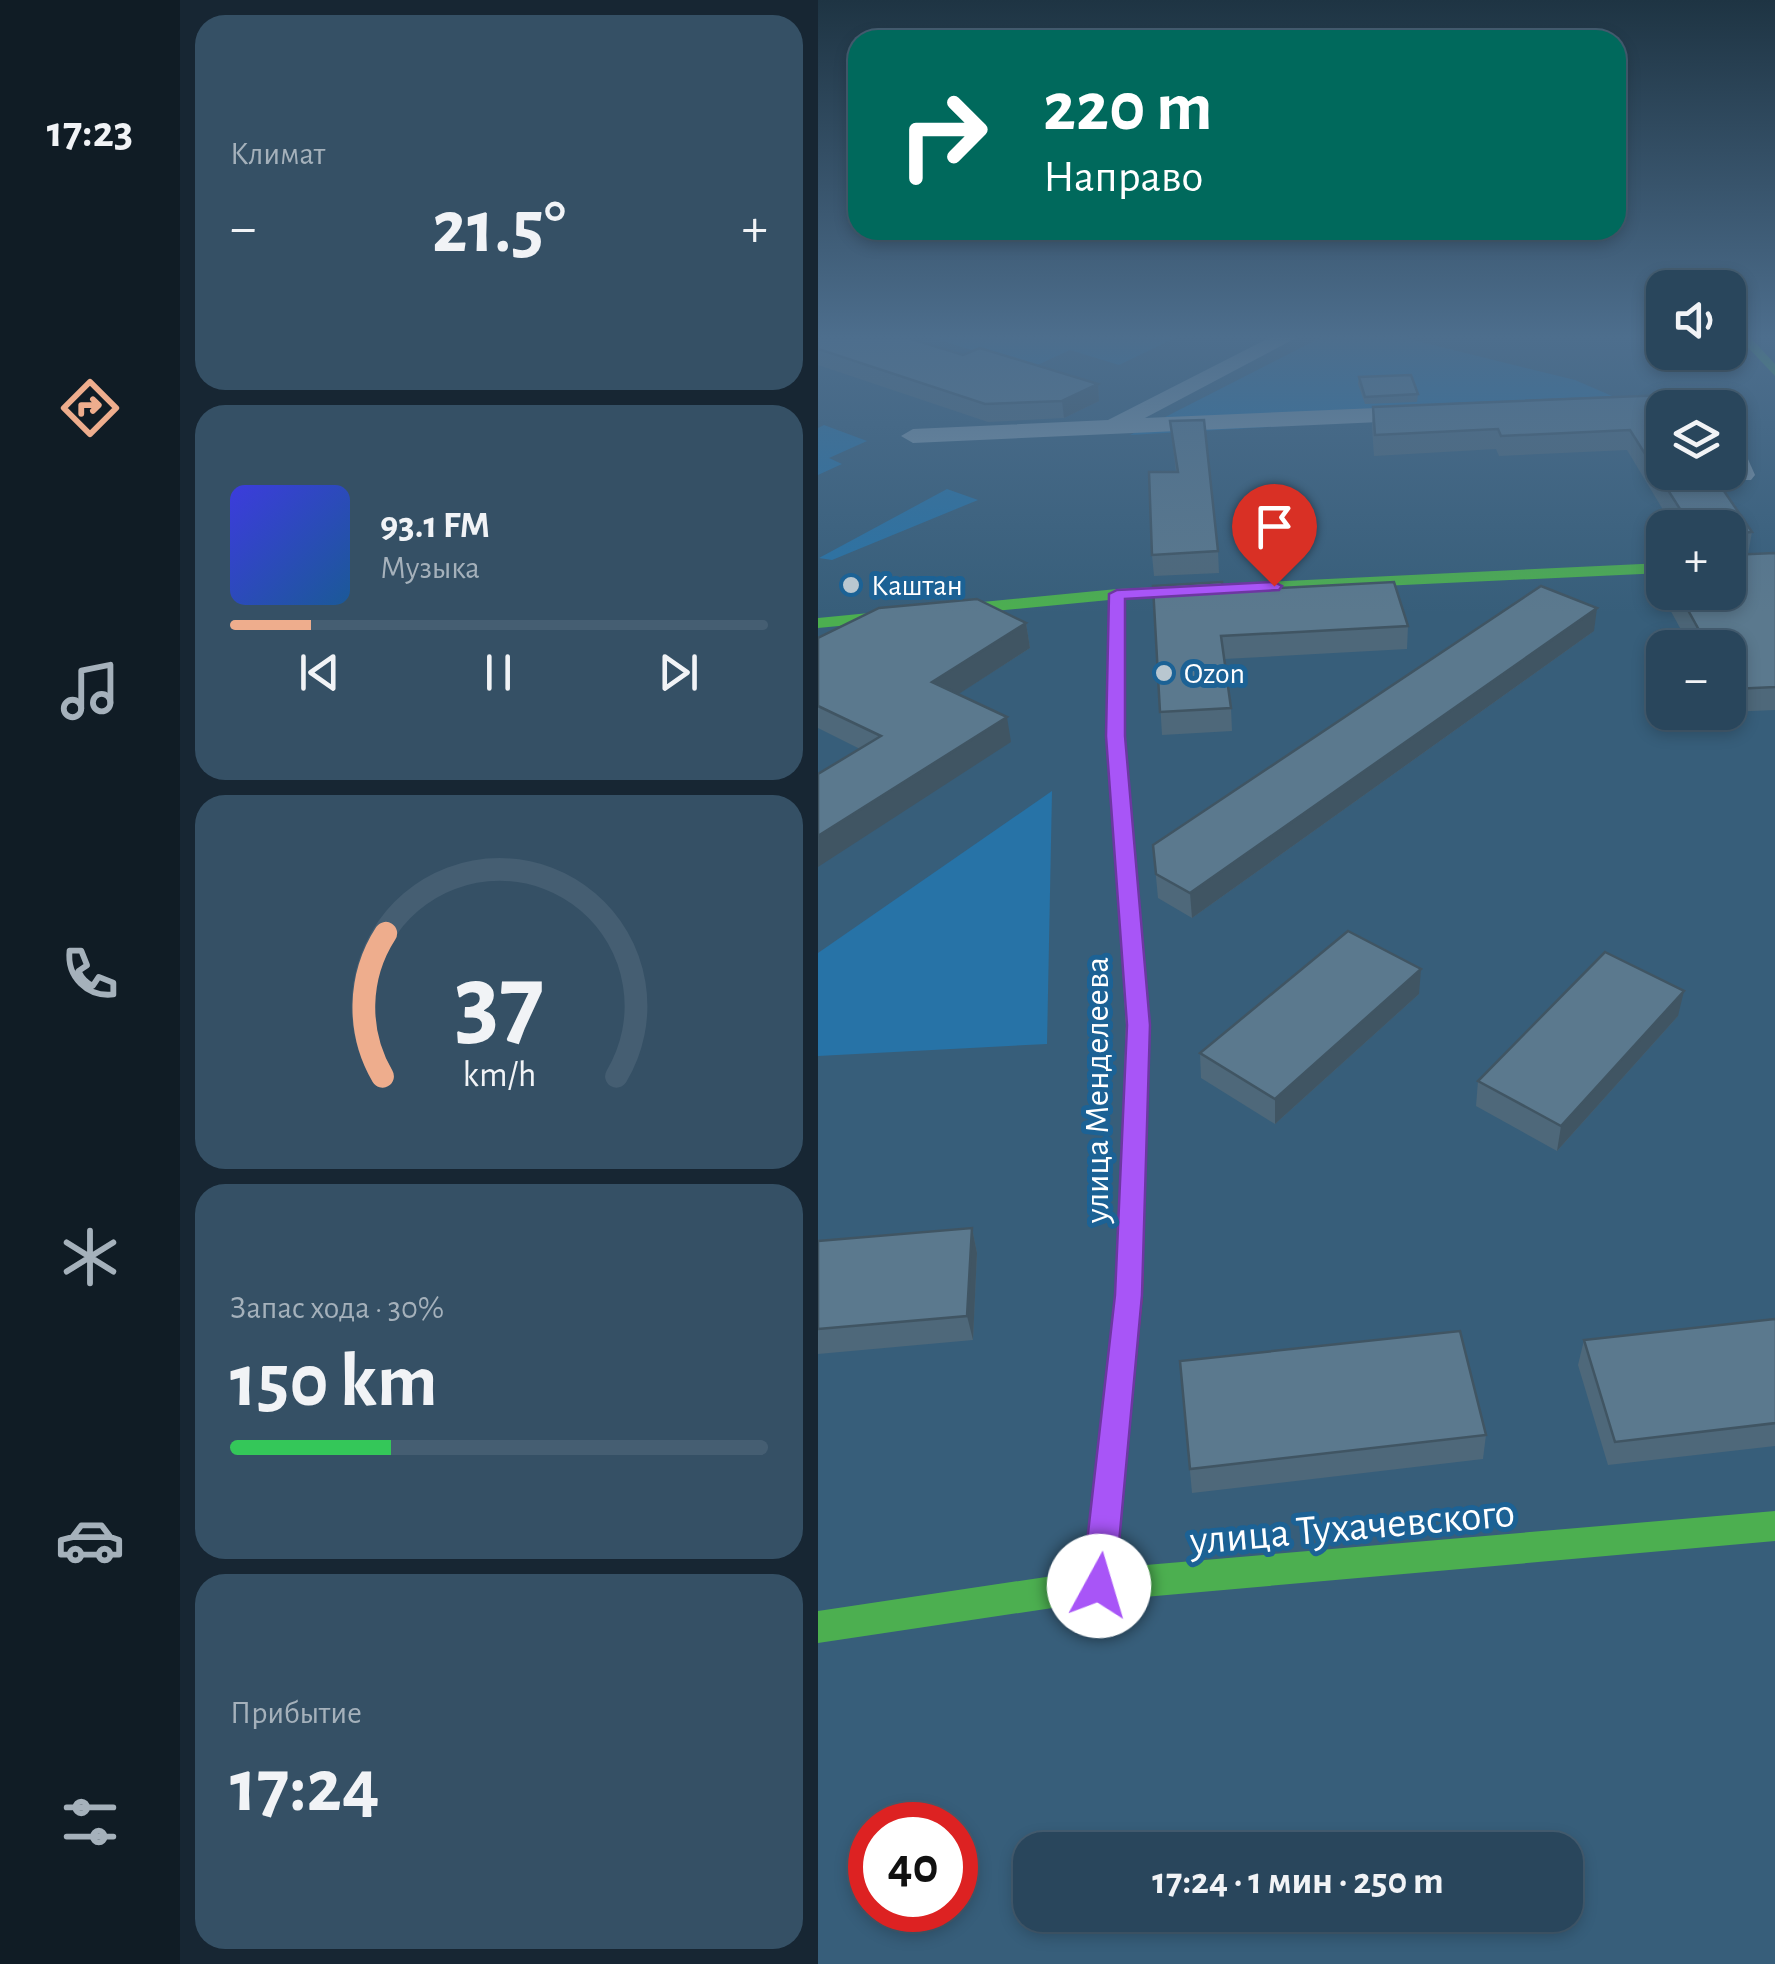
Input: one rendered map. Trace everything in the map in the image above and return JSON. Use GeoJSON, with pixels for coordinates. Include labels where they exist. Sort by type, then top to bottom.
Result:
{"type":"FeatureCollection","features":[{"type":"Feature","properties":{"kind":"street"},"geometry":{"type":"LineString","coordinates":[[913,436],[1067,430]]}},
{"type":"Feature","properties":{"kind":"street"},"geometry":{"type":"LineString","coordinates":[[818,623],[1117,594],[1646,569]]}},
{"type":"Feature","properties":{"kind":"street","name":"улица Менделеева"},"geometry":{"type":"LineString","coordinates":[[1099,1586],[1128,1295],[1138,1025],[1116,736],[1117,594]]}},
{"type":"Feature","properties":{"kind":"street","name":"улица Тухачевского"},"geometry":{"type":"LineString","coordinates":[[818,1628],[1099,1586],[1776,1526]]}},
{"type":"Feature","properties":{"kind":"shaded area"},"geometry":{"type":"Polygon","coordinates":[[[818,430],[837,430],[867,441],[829,458],[842,464],[818,475],[818,430]]]}},
{"type":"Feature","properties":{"kind":"shaded area"},"geometry":{"type":"Polygon","coordinates":[[[1140,430],[1221,430],[1130,435],[1140,430]]]}},
{"type":"Feature","properties":{"kind":"shaded area"},"geometry":{"type":"Polygon","coordinates":[[[947,489],[978,500],[832,560],[819,558],[947,489]]]}},
{"type":"Feature","properties":{"kind":"shaded area"},"geometry":{"type":"Polygon","coordinates":[[[1052,791],[1047,1044],[818,1056],[818,953],[1052,791]]]}},
{"type":"Feature","properties":{"kind":"building"},"geometry":{"type":"Polygon","coordinates":[[[1171,430],[1205,430],[1218,551],[1152,555],[1149,472],[1178,472],[1171,430]]]}},
{"type":"Feature","properties":{"kind":"building"},"geometry":{"type":"Polygon","coordinates":[[[1375,430],[1485,430],[1375,435],[1375,430]]]}},
{"type":"Feature","properties":{"kind":"building"},"geometry":{"type":"Polygon","coordinates":[[[1498,430],[1646,430],[1646,455],[1630,430],[1501,436],[1498,430]]]}},
{"type":"Feature","properties":{"kind":"building"},"geometry":{"type":"Polygon","coordinates":[[[1668,490],[1723,490],[1737,510],[1681,510],[1668,490]]]}},
{"type":"Feature","properties":{"kind":"building"},"geometry":{"type":"Polygon","coordinates":[[[1776,553],[1776,687],[1746,688],[1746,630],[1699,630],[1688,610],[1746,610],[1746,554],[1776,553]]]}},
{"type":"Feature","properties":{"kind":"building"},"geometry":{"type":"Polygon","coordinates":[[[1222,582],[1223,591],[1394,582],[1408,626],[1221,636],[1231,708],[1160,712],[1153,586],[1222,582]]]}},
{"type":"Feature","properties":{"kind":"building"},"geometry":{"type":"Polygon","coordinates":[[[1541,586],[1597,608],[1190,893],[1156,874],[1153,845],[1541,586]]]}},
{"type":"Feature","properties":{"kind":"building"},"geometry":{"type":"Polygon","coordinates":[[[977,599],[1026,623],[932,682],[1007,717],[818,836],[818,774],[881,736],[818,706],[818,638],[879,608],[977,599]]]}},
{"type":"Feature","properties":{"kind":"building"},"geometry":{"type":"Polygon","coordinates":[[[1348,931],[1421,969],[1275,1099],[1200,1053],[1348,931]]]}},
{"type":"Feature","properties":{"kind":"building"},"geometry":{"type":"Polygon","coordinates":[[[1605,952],[1684,991],[1561,1126],[1478,1081],[1605,952]]]}},
{"type":"Feature","properties":{"kind":"building"},"geometry":{"type":"Polygon","coordinates":[[[972,1228],[967,1316],[818,1329],[818,1241],[972,1228]]]}},
{"type":"Feature","properties":{"kind":"building"},"geometry":{"type":"Polygon","coordinates":[[[1776,1319],[1776,1423],[1615,1442],[1584,1340],[1776,1319]]]}},
{"type":"Feature","properties":{"kind":"building"},"geometry":{"type":"Polygon","coordinates":[[[1460,1331],[1486,1435],[1190,1469],[1180,1361],[1460,1331]]]}},
{"type":"Feature","properties":{"kind":"traffic: fast"},"geometry":{"type":"LineString","coordinates":[[818,623],[1117,594],[1646,569]]}},
{"type":"Feature","properties":{"kind":"traffic: fast"},"geometry":{"type":"LineString","coordinates":[[1117,594],[1116,737],[1138,1025],[1132,1206]]}},
{"type":"Feature","properties":{"kind":"traffic: fast"},"geometry":{"type":"LineString","coordinates":[[818,1627],[1099,1585],[1776,1526]]}},
{"type":"Feature","properties":{"kind":"traffic: jam"},"geometry":{"type":"LineString","coordinates":[[1099,1585],[1129,1295],[1132,1206]]}},
{"type":"Feature","properties":{"kind":"place","name":"Каштан"},"geometry":{"type":"Point","coordinates":[851,585]}},
{"type":"Feature","properties":{"kind":"place","name":"Ozon"},"geometry":{"type":"Point","coordinates":[1164,673]}},
{"type":"Feature","properties":{"kind":"route"},"geometry":{"type":"LineString","coordinates":[[1099,1586],[1128,1295],[1138,1025],[1116,736],[1117,594],[1274,586]]}}]}
